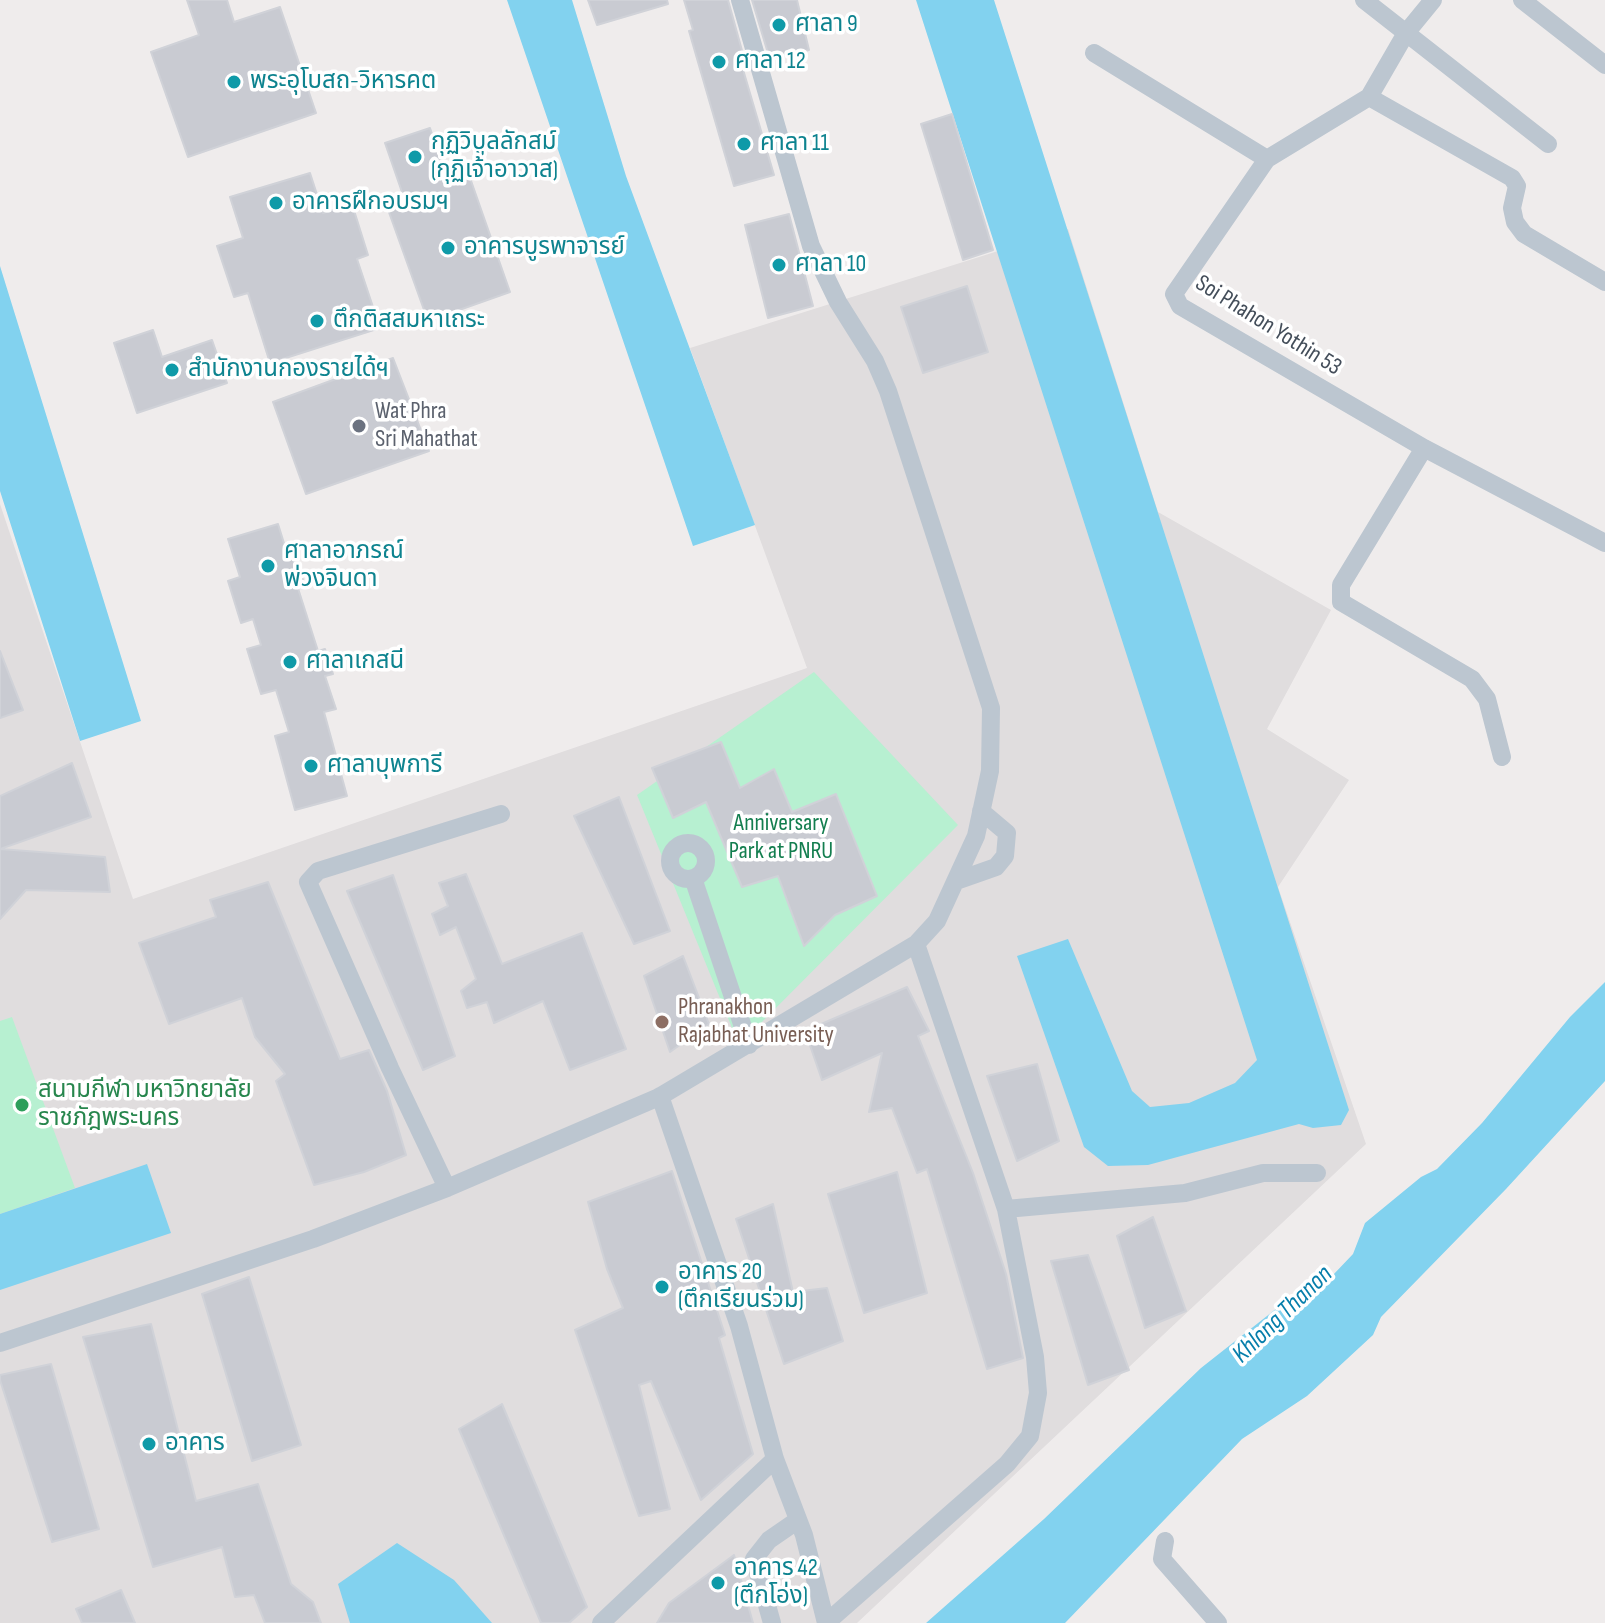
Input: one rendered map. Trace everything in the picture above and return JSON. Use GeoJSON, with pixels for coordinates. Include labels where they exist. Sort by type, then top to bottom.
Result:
{"type":"FeatureCollection","features":[{"type":"Feature","properties":{"kind":"street"},"geometry":{"type":"LineString","coordinates":[[0,1343],[237,1265],[447,1188],[660,1096],[916,944],[937,921],[959,880],[976,836],[993,738],[991,708],[888,391],[875,361],[838,302],[811,246],[740,0]]}},
{"type":"Feature","properties":{"kind":"street"},"geometry":{"type":"LineString","coordinates":[[1364,0],[1548,144]]}},
{"type":"Feature","properties":{"kind":"street","name":"Soi Phahon Yothin 53"},"geometry":{"type":"LineString","coordinates":[[1433,0],[1406,33],[1369,97],[1267,159],[1181,279],[1174,294],[1180,306],[1424,448],[1605,543]]}},
{"type":"Feature","properties":{"kind":"street"},"geometry":{"type":"LineString","coordinates":[[1522,0],[1605,65]]}},
{"type":"Feature","properties":{"kind":"street"},"geometry":{"type":"LineString","coordinates":[[1094,53],[1267,159]]}},
{"type":"Feature","properties":{"kind":"street"},"geometry":{"type":"LineString","coordinates":[[1369,97],[1512,178],[1517,186],[1512,208],[1515,222],[1524,234],[1605,282]]}},
{"type":"Feature","properties":{"kind":"street"},"geometry":{"type":"LineString","coordinates":[[1424,448],[1338,592],[1341,602],[1472,679],[1487,699],[1502,757]]}},
{"type":"Feature","properties":{"kind":"street"},"geometry":{"type":"LineString","coordinates":[[959,880],[996,867],[1005,856],[1007,833],[981,811]]}},
{"type":"Feature","properties":{"kind":"street"},"geometry":{"type":"LineString","coordinates":[[447,1188],[308,882],[318,871],[501,814]]}},
{"type":"Feature","properties":{"kind":"street"},"geometry":{"type":"LineString","coordinates":[[693,878],[749,1045]]}},
{"type":"Feature","properties":{"kind":"street"},"geometry":{"type":"LineString","coordinates":[[660,1096],[729,1295],[826,1623],[1007,1464],[1030,1436],[1038,1393],[1035,1357],[1006,1209],[916,944]]}},
{"type":"Feature","properties":{"kind":"street"},"geometry":{"type":"LineString","coordinates":[[1006,1209],[1185,1193],[1263,1173],[1317,1173]]}},
{"type":"Feature","properties":{"kind":"street"},"geometry":{"type":"LineString","coordinates":[[601,1623],[775,1459]]}},
{"type":"Feature","properties":{"kind":"street"},"geometry":{"type":"LineString","coordinates":[[772,1623],[754,1559],[769,1540],[798,1520]]}},
{"type":"Feature","properties":{"kind":"street"},"geometry":{"type":"LineString","coordinates":[[1165,1541],[1162,1559],[1218,1623]]}},
{"type":"Feature","properties":{"kind":"shaded area","name":"Phranakhon Rajabhat University"},"geometry":{"type":"Polygon","coordinates":[[[1068,229],[1158,512],[1331,610],[1267,729],[1349,780],[1278,887],[1366,1144],[857,1623],[0,1623],[0,504],[133,899],[807,668],[690,348],[1068,229]]]}},
{"type":"Feature","properties":{"kind":"green space","name":"Anniversary Park at PNRU"},"geometry":{"type":"Polygon","coordinates":[[[814,672],[958,825],[739,1045],[637,795],[814,672]]]}},
{"type":"Feature","properties":{"kind":"green space","name":"สนามกีฬา มหาวิทยาลัย ราชภัฎพระนคร"},"geometry":{"type":"Polygon","coordinates":[[[12,1017],[75,1188],[0,1214],[0,1021],[12,1017]]]}},
{"type":"Feature","properties":{"kind":"water"},"geometry":{"type":"Polygon","coordinates":[[[507,0],[572,0],[626,176],[755,525],[693,546],[507,0]]]}},
{"type":"Feature","properties":{"kind":"water"},"geometry":{"type":"Polygon","coordinates":[[[916,0],[994,0],[1349,1110],[1341,1125],[1313,1128],[1299,1124],[1148,1165],[1108,1166],[1084,1147],[1017,956],[1068,939],[1132,1091],[1150,1107],[1189,1103],[1235,1083],[1257,1060],[916,0]]]}},
{"type":"Feature","properties":{"kind":"water"},"geometry":{"type":"Polygon","coordinates":[[[0,266],[141,721],[80,741],[0,491],[0,266]]]}},
{"type":"Feature","properties":{"kind":"water","name":"Khlong Thanon"},"geometry":{"type":"Polygon","coordinates":[[[1605,982],[1605,1081],[1506,1189],[1381,1317],[1373,1335],[1307,1396],[1242,1439],[1065,1623],[926,1623],[1044,1519],[1201,1368],[1286,1301],[1313,1296],[1353,1254],[1365,1223],[1421,1177],[1437,1169],[1482,1123],[1570,1017],[1605,982]]]}},
{"type":"Feature","properties":{"kind":"water"},"geometry":{"type":"Polygon","coordinates":[[[147,1164],[171,1233],[0,1290],[0,1214],[147,1164]]]}},
{"type":"Feature","properties":{"kind":"water"},"geometry":{"type":"Polygon","coordinates":[[[397,1543],[454,1580],[492,1623],[350,1623],[338,1584],[397,1543]]]}},
{"type":"Feature","properties":{"kind":"building","name":"พระอุโบสถ-วิหารคต"},"geometry":{"type":"Polygon","coordinates":[[[187,0],[227,0],[234,22],[280,7],[316,113],[188,157],[151,52],[199,35],[187,0]]]}},
{"type":"Feature","properties":{"kind":"building"},"geometry":{"type":"Polygon","coordinates":[[[588,0],[667,0],[668,4],[597,25],[588,0]]]}},
{"type":"Feature","properties":{"kind":"building"},"geometry":{"type":"Polygon","coordinates":[[[684,0],[728,0],[746,65],[742,66],[774,175],[734,186],[689,31],[693,30],[684,0]]]}},
{"type":"Feature","properties":{"kind":"building","name":"ศาลา 9"},"geometry":{"type":"Polygon","coordinates":[[[752,0],[797,0],[809,50],[770,60],[752,0]]]}},
{"type":"Feature","properties":{"kind":"building"},"geometry":{"type":"Polygon","coordinates":[[[952,114],[993,250],[963,260],[921,124],[952,114]]]}},
{"type":"Feature","properties":{"kind":"building","name":"อาคารบูรพาจารย์"},"geometry":{"type":"Polygon","coordinates":[[[430,128],[448,182],[469,175],[510,292],[428,321],[386,204],[404,198],[385,143],[430,128]]]}},
{"type":"Feature","properties":{"kind":"building"},"geometry":{"type":"Polygon","coordinates":[[[310,173],[323,213],[352,204],[368,255],[357,259],[380,328],[270,363],[248,293],[234,297],[217,246],[243,238],[230,197],[310,173]]]}},
{"type":"Feature","properties":{"kind":"building","name":"ศาลา 10"},"geometry":{"type":"Polygon","coordinates":[[[789,214],[813,306],[768,318],[745,225],[789,214]]]}},
{"type":"Feature","properties":{"kind":"building"},"geometry":{"type":"Polygon","coordinates":[[[967,286],[988,352],[923,373],[901,307],[967,286]]]}},
{"type":"Feature","properties":{"kind":"building","name":"สำนักงานกองรายได้ฯ"},"geometry":{"type":"Polygon","coordinates":[[[153,330],[162,357],[212,340],[227,383],[137,413],[114,343],[153,330]]]}},
{"type":"Feature","properties":{"kind":"building"},"geometry":{"type":"Polygon","coordinates":[[[393,358],[429,451],[306,494],[273,402],[393,358]]]}},
{"type":"Feature","properties":{"kind":"building"},"geometry":{"type":"Polygon","coordinates":[[[278,524],[288,556],[295,554],[303,580],[296,582],[318,651],[325,649],[333,674],[325,676],[336,709],[324,712],[347,796],[295,810],[275,736],[289,732],[276,690],[261,694],[247,649],[261,645],[253,619],[241,623],[228,581],[240,577],[228,539],[278,524]]]}},
{"type":"Feature","properties":{"kind":"building"},"geometry":{"type":"Polygon","coordinates":[[[0,651],[23,710],[0,718],[0,651]]]}},
{"type":"Feature","properties":{"kind":"building"},"geometry":{"type":"Polygon","coordinates":[[[721,742],[740,788],[774,769],[792,812],[836,794],[877,896],[835,915],[804,946],[778,876],[742,887],[706,802],[673,818],[652,768],[721,742]]]}},
{"type":"Feature","properties":{"kind":"building"},"geometry":{"type":"Polygon","coordinates":[[[72,763],[91,817],[0,849],[0,796],[72,763]]]}},
{"type":"Feature","properties":{"kind":"building"},"geometry":{"type":"Polygon","coordinates":[[[619,797],[670,931],[634,944],[574,816],[619,797]]]}},
{"type":"Feature","properties":{"kind":"building"},"geometry":{"type":"Polygon","coordinates":[[[0,849],[105,857],[110,892],[26,890],[0,919],[0,849]]]}},
{"type":"Feature","properties":{"kind":"building"},"geometry":{"type":"Polygon","coordinates":[[[466,874],[502,964],[582,933],[626,1049],[570,1070],[543,1001],[494,1023],[487,1002],[467,1008],[461,991],[476,979],[456,927],[440,935],[432,914],[448,906],[439,883],[466,874]]]}},
{"type":"Feature","properties":{"kind":"building"},"geometry":{"type":"Polygon","coordinates":[[[393,875],[455,1056],[423,1070],[347,891],[393,875]]]}},
{"type":"Feature","properties":{"kind":"building"},"geometry":{"type":"Polygon","coordinates":[[[268,882],[340,1059],[369,1050],[387,1091],[406,1155],[364,1172],[314,1185],[276,1081],[285,1074],[255,1037],[242,998],[169,1024],[139,943],[216,917],[210,900],[268,882]]]}},
{"type":"Feature","properties":{"kind":"building"},"geometry":{"type":"Polygon","coordinates":[[[683,956],[709,1024],[670,1052],[644,976],[683,956]]]}},
{"type":"Feature","properties":{"kind":"building"},"geometry":{"type":"Polygon","coordinates":[[[907,987],[929,1031],[918,1036],[973,1173],[1006,1274],[1023,1358],[987,1369],[927,1169],[917,1173],[892,1108],[869,1112],[882,1053],[822,1080],[805,1031],[907,987]]]}},
{"type":"Feature","properties":{"kind":"building"},"geometry":{"type":"Polygon","coordinates":[[[1037,1064],[1059,1141],[1017,1161],[987,1076],[1037,1064]]]}},
{"type":"Feature","properties":{"kind":"building"},"geometry":{"type":"Polygon","coordinates":[[[672,1171],[725,1335],[719,1338],[753,1454],[701,1500],[651,1381],[639,1385],[670,1509],[639,1516],[575,1330],[623,1308],[607,1269],[588,1202],[672,1171]]]}},
{"type":"Feature","properties":{"kind":"building"},"geometry":{"type":"Polygon","coordinates":[[[897,1172],[927,1293],[864,1313],[828,1194],[897,1172]]]}},
{"type":"Feature","properties":{"kind":"building"},"geometry":{"type":"Polygon","coordinates":[[[773,1204],[793,1292],[827,1288],[843,1341],[784,1364],[736,1219],[773,1204]]]}},
{"type":"Feature","properties":{"kind":"building"},"geometry":{"type":"Polygon","coordinates":[[[1153,1217],[1186,1311],[1145,1328],[1117,1236],[1153,1217]]]}},
{"type":"Feature","properties":{"kind":"building"},"geometry":{"type":"Polygon","coordinates":[[[1088,1255],[1129,1370],[1088,1385],[1051,1261],[1088,1255]]]}},
{"type":"Feature","properties":{"kind":"building","name":"อาคาร"},"geometry":{"type":"Polygon","coordinates":[[[249,1277],[301,1445],[252,1461],[202,1294],[249,1277]]]}},
{"type":"Feature","properties":{"kind":"building","name":"อาคาร"},"geometry":{"type":"Polygon","coordinates":[[[151,1324],[196,1501],[258,1484],[291,1584],[313,1602],[321,1623],[265,1623],[254,1595],[235,1597],[222,1547],[153,1567],[83,1337],[151,1324]]]}},
{"type":"Feature","properties":{"kind":"building"},"geometry":{"type":"Polygon","coordinates":[[[51,1364],[99,1529],[52,1542],[0,1380],[0,1375],[51,1364]]]}},
{"type":"Feature","properties":{"kind":"building"},"geometry":{"type":"Polygon","coordinates":[[[502,1404],[587,1607],[569,1623],[541,1623],[459,1429],[502,1404]]]}},
{"type":"Feature","properties":{"kind":"building","name":"อาคาร 42 (ตึกโอ่ง)"},"geometry":{"type":"Polygon","coordinates":[[[734,1555],[753,1623],[657,1623],[669,1603],[734,1555]]]}},
{"type":"Feature","properties":{"kind":"building"},"geometry":{"type":"Polygon","coordinates":[[[121,1590],[135,1623],[82,1623],[76,1609],[121,1590]]]}},
{"type":"Feature","properties":{"kind":"place","name":"ศาลา 9"},"geometry":{"type":"Point","coordinates":[779,25]}},
{"type":"Feature","properties":{"kind":"place","name":"ศาลา 12"},"geometry":{"type":"Point","coordinates":[719,62]}},
{"type":"Feature","properties":{"kind":"place","name":"พระอุโบสถ-วิหารคต"},"geometry":{"type":"Point","coordinates":[234,82]}},
{"type":"Feature","properties":{"kind":"place","name":"ศาลา 11"},"geometry":{"type":"Point","coordinates":[744,144]}},
{"type":"Feature","properties":{"kind":"place","name":"กุฏิวิบูลลักสม์ (กุฏิเจ้าอาวาส)"},"geometry":{"type":"Point","coordinates":[415,157]}},
{"type":"Feature","properties":{"kind":"place","name":"อาคารฝึกอบรมฯ"},"geometry":{"type":"Point","coordinates":[276,203]}},
{"type":"Feature","properties":{"kind":"place","name":"อาคารบูรพาจารย์"},"geometry":{"type":"Point","coordinates":[448,248]}},
{"type":"Feature","properties":{"kind":"place","name":"ศาลา 10"},"geometry":{"type":"Point","coordinates":[779,265]}},
{"type":"Feature","properties":{"kind":"place","name":"ตึกติสสมหาเถระ"},"geometry":{"type":"Point","coordinates":[317,321]}},
{"type":"Feature","properties":{"kind":"place","name":"สำนักงานกองรายได้ฯ"},"geometry":{"type":"Point","coordinates":[172,370]}},
{"type":"Feature","properties":{"kind":"place","name":"Wat Phra Sri Mahathat"},"geometry":{"type":"Point","coordinates":[359,426]}},
{"type":"Feature","properties":{"kind":"place","name":"ศาลาอาภรณ์ พ่วงจินดา"},"geometry":{"type":"Point","coordinates":[268,566]}},
{"type":"Feature","properties":{"kind":"place","name":"ศาลาเกสนี"},"geometry":{"type":"Point","coordinates":[290,662]}},
{"type":"Feature","properties":{"kind":"place","name":"ศาลาบุพการี"},"geometry":{"type":"Point","coordinates":[311,766]}},
{"type":"Feature","properties":{"kind":"place","name":"Phranakhon Rajabhat University"},"geometry":{"type":"Point","coordinates":[662,1022]}},
{"type":"Feature","properties":{"kind":"place","name":"สนามกีฬา มหาวิทยาลัย ราชภัฎพระนคร"},"geometry":{"type":"Point","coordinates":[22,1105]}},
{"type":"Feature","properties":{"kind":"place","name":"อาคาร 20 (ตึกเรียนร่วม)"},"geometry":{"type":"Point","coordinates":[662,1287]}},
{"type":"Feature","properties":{"kind":"place","name":"อาคาร"},"geometry":{"type":"Point","coordinates":[149,1444]}},
{"type":"Feature","properties":{"kind":"place","name":"อาคาร 42 (ตึกโอ่ง)"},"geometry":{"type":"Point","coordinates":[718,1583]}}]}
